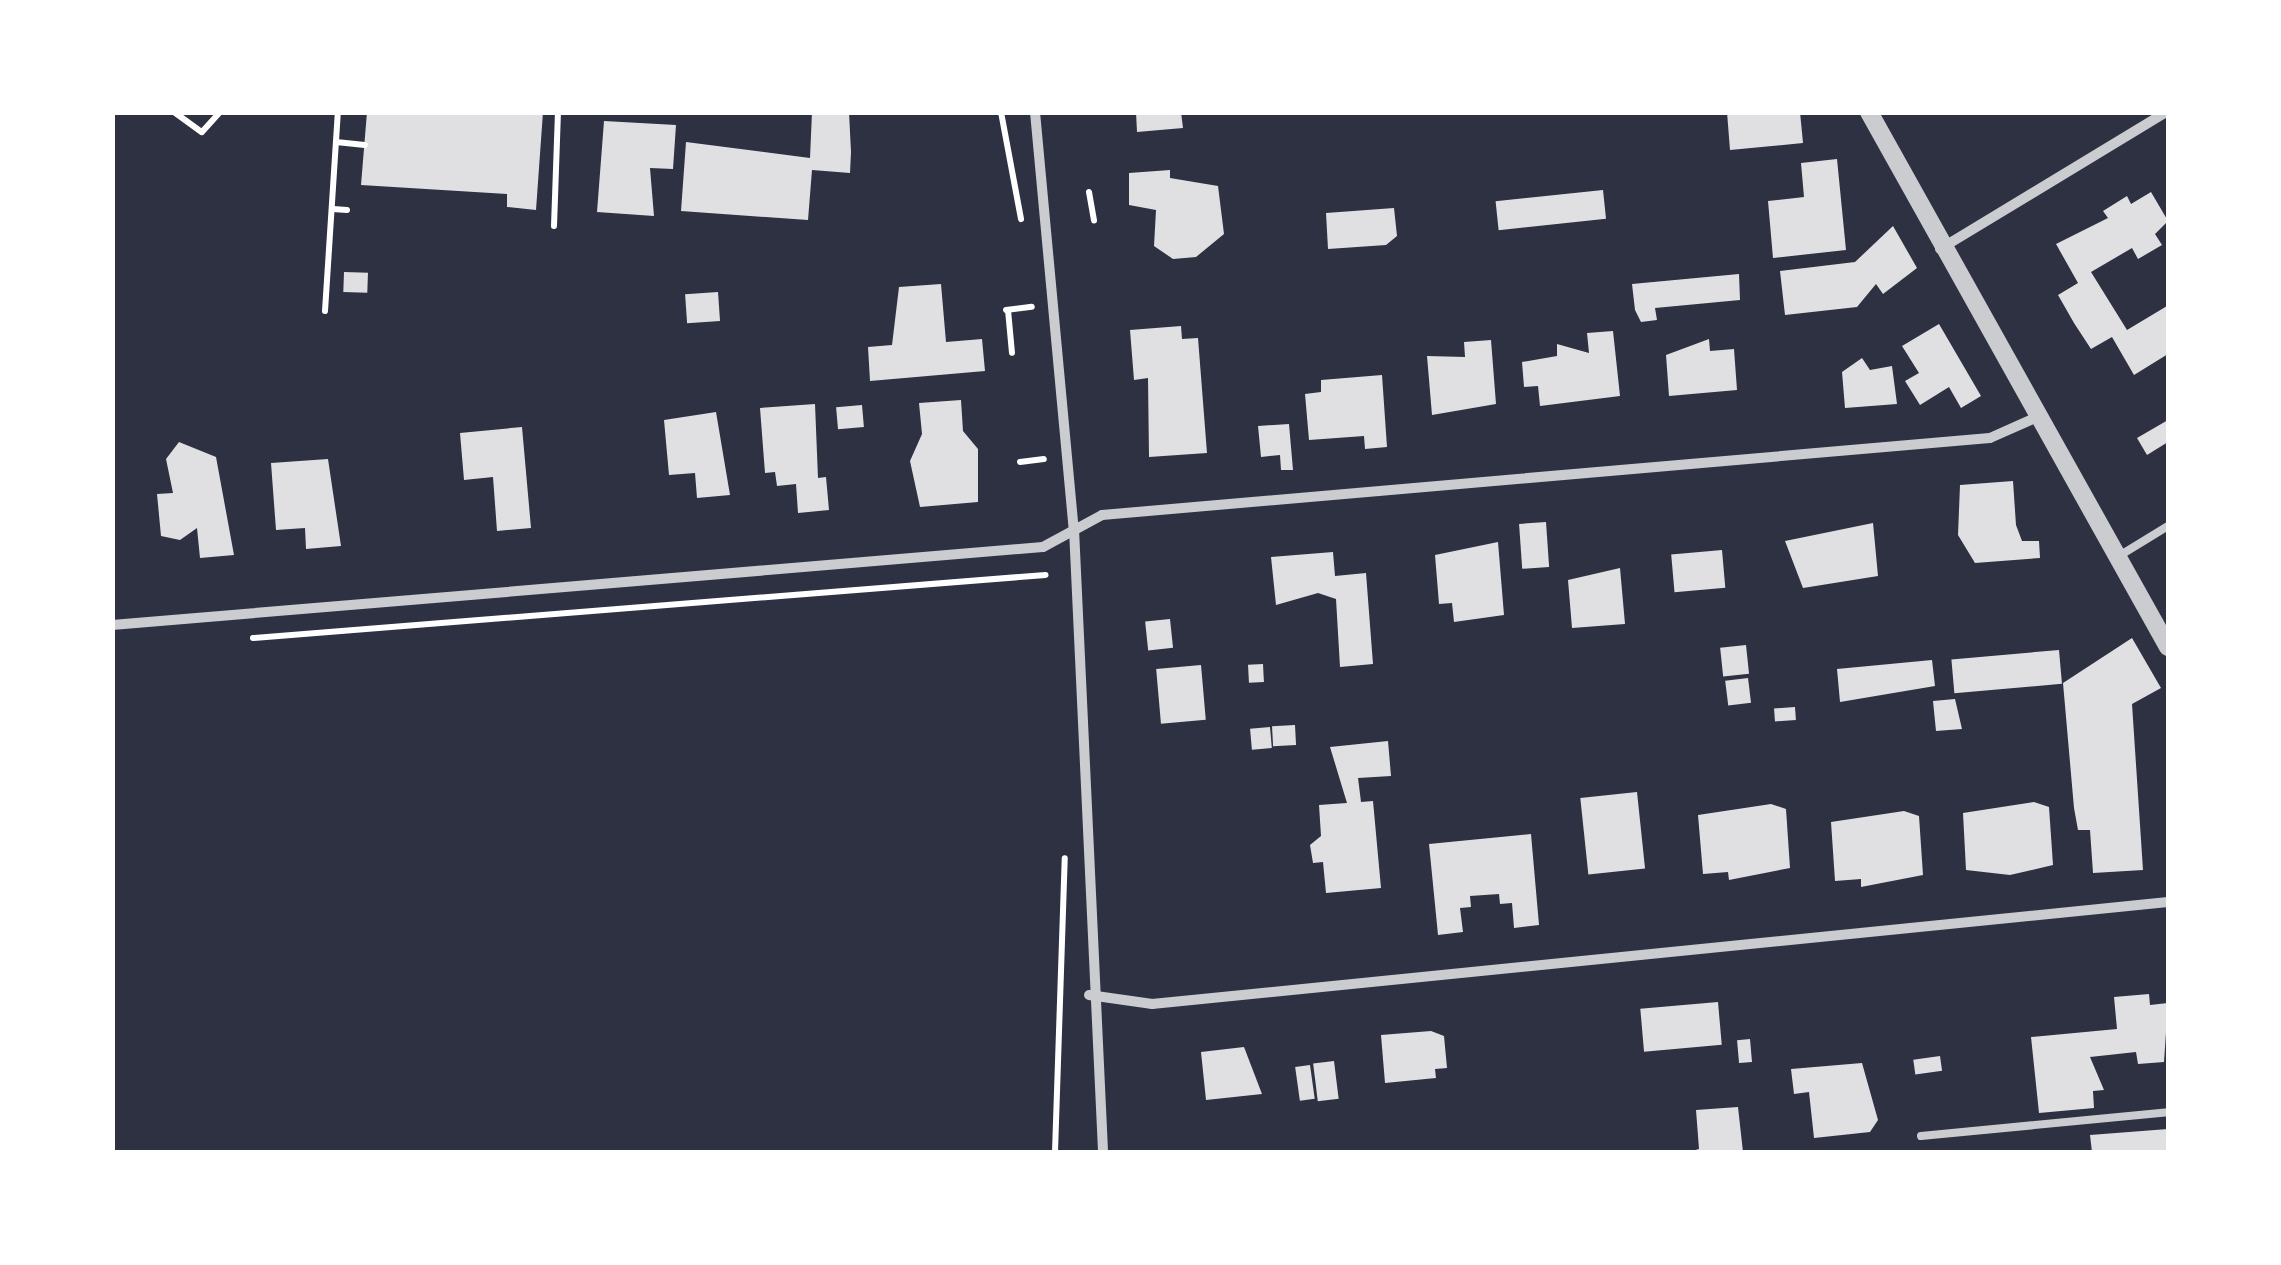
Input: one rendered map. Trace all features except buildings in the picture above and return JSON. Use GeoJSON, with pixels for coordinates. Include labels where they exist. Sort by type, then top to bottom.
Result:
{"type":"FeatureCollection","features":[{"type":"Feature","properties":{"kind":"street"},"geometry":{"type":"LineString","coordinates":[[1035,112],[1074,529],[1092,822],[1089,995],[1103,1152]]}},
{"type":"Feature","properties":{"kind":"street"},"geometry":{"type":"LineString","coordinates":[[1869,112],[1939,250],[2168,647]]}},
{"type":"Feature","properties":{"kind":"street"},"geometry":{"type":"LineString","coordinates":[[1939,250],[2166,112]]}},
{"type":"Feature","properties":{"kind":"street"},"geometry":{"type":"LineString","coordinates":[[112,625],[1043,547],[1074,529],[1129,512],[1990,438],[2035,418]]}},
{"type":"Feature","properties":{"kind":"street"},"geometry":{"type":"LineString","coordinates":[[1089,995],[1152,1004],[2168,902]]}},
{"type":"Feature","properties":{"kind":"lane"},"geometry":{"type":"LineString","coordinates":[[2115,558],[2168,526]]}},
{"type":"Feature","properties":{"kind":"lane"},"geometry":{"type":"LineString","coordinates":[[1921,1136],[2168,1112]]}},
{"type":"Feature","properties":{"kind":"path"},"geometry":{"type":"LineString","coordinates":[[174,112],[202,132],[220,112]]}},
{"type":"Feature","properties":{"kind":"path"},"geometry":{"type":"LineString","coordinates":[[325,311],[338,112]]}},
{"type":"Feature","properties":{"kind":"path"},"geometry":{"type":"LineString","coordinates":[[554,226],[558,112]]}},
{"type":"Feature","properties":{"kind":"path"},"geometry":{"type":"LineString","coordinates":[[323,135],[364,145]]}},
{"type":"Feature","properties":{"kind":"path"},"geometry":{"type":"LineString","coordinates":[[1088,192],[1094,221]]}},
{"type":"Feature","properties":{"kind":"path"},"geometry":{"type":"LineString","coordinates":[[333,209],[347,210]]}},
{"type":"Feature","properties":{"kind":"path"},"geometry":{"type":"LineString","coordinates":[[1012,353],[1006,310],[1033,307]]}},
{"type":"Feature","properties":{"kind":"path"},"geometry":{"type":"LineString","coordinates":[[1020,462],[1044,459]]}},
{"type":"Feature","properties":{"kind":"path"},"geometry":{"type":"LineString","coordinates":[[231,640],[1045,574]]}},
{"type":"Feature","properties":{"kind":"path"},"geometry":{"type":"LineString","coordinates":[[1055,1152],[1066,851]]}}]}
